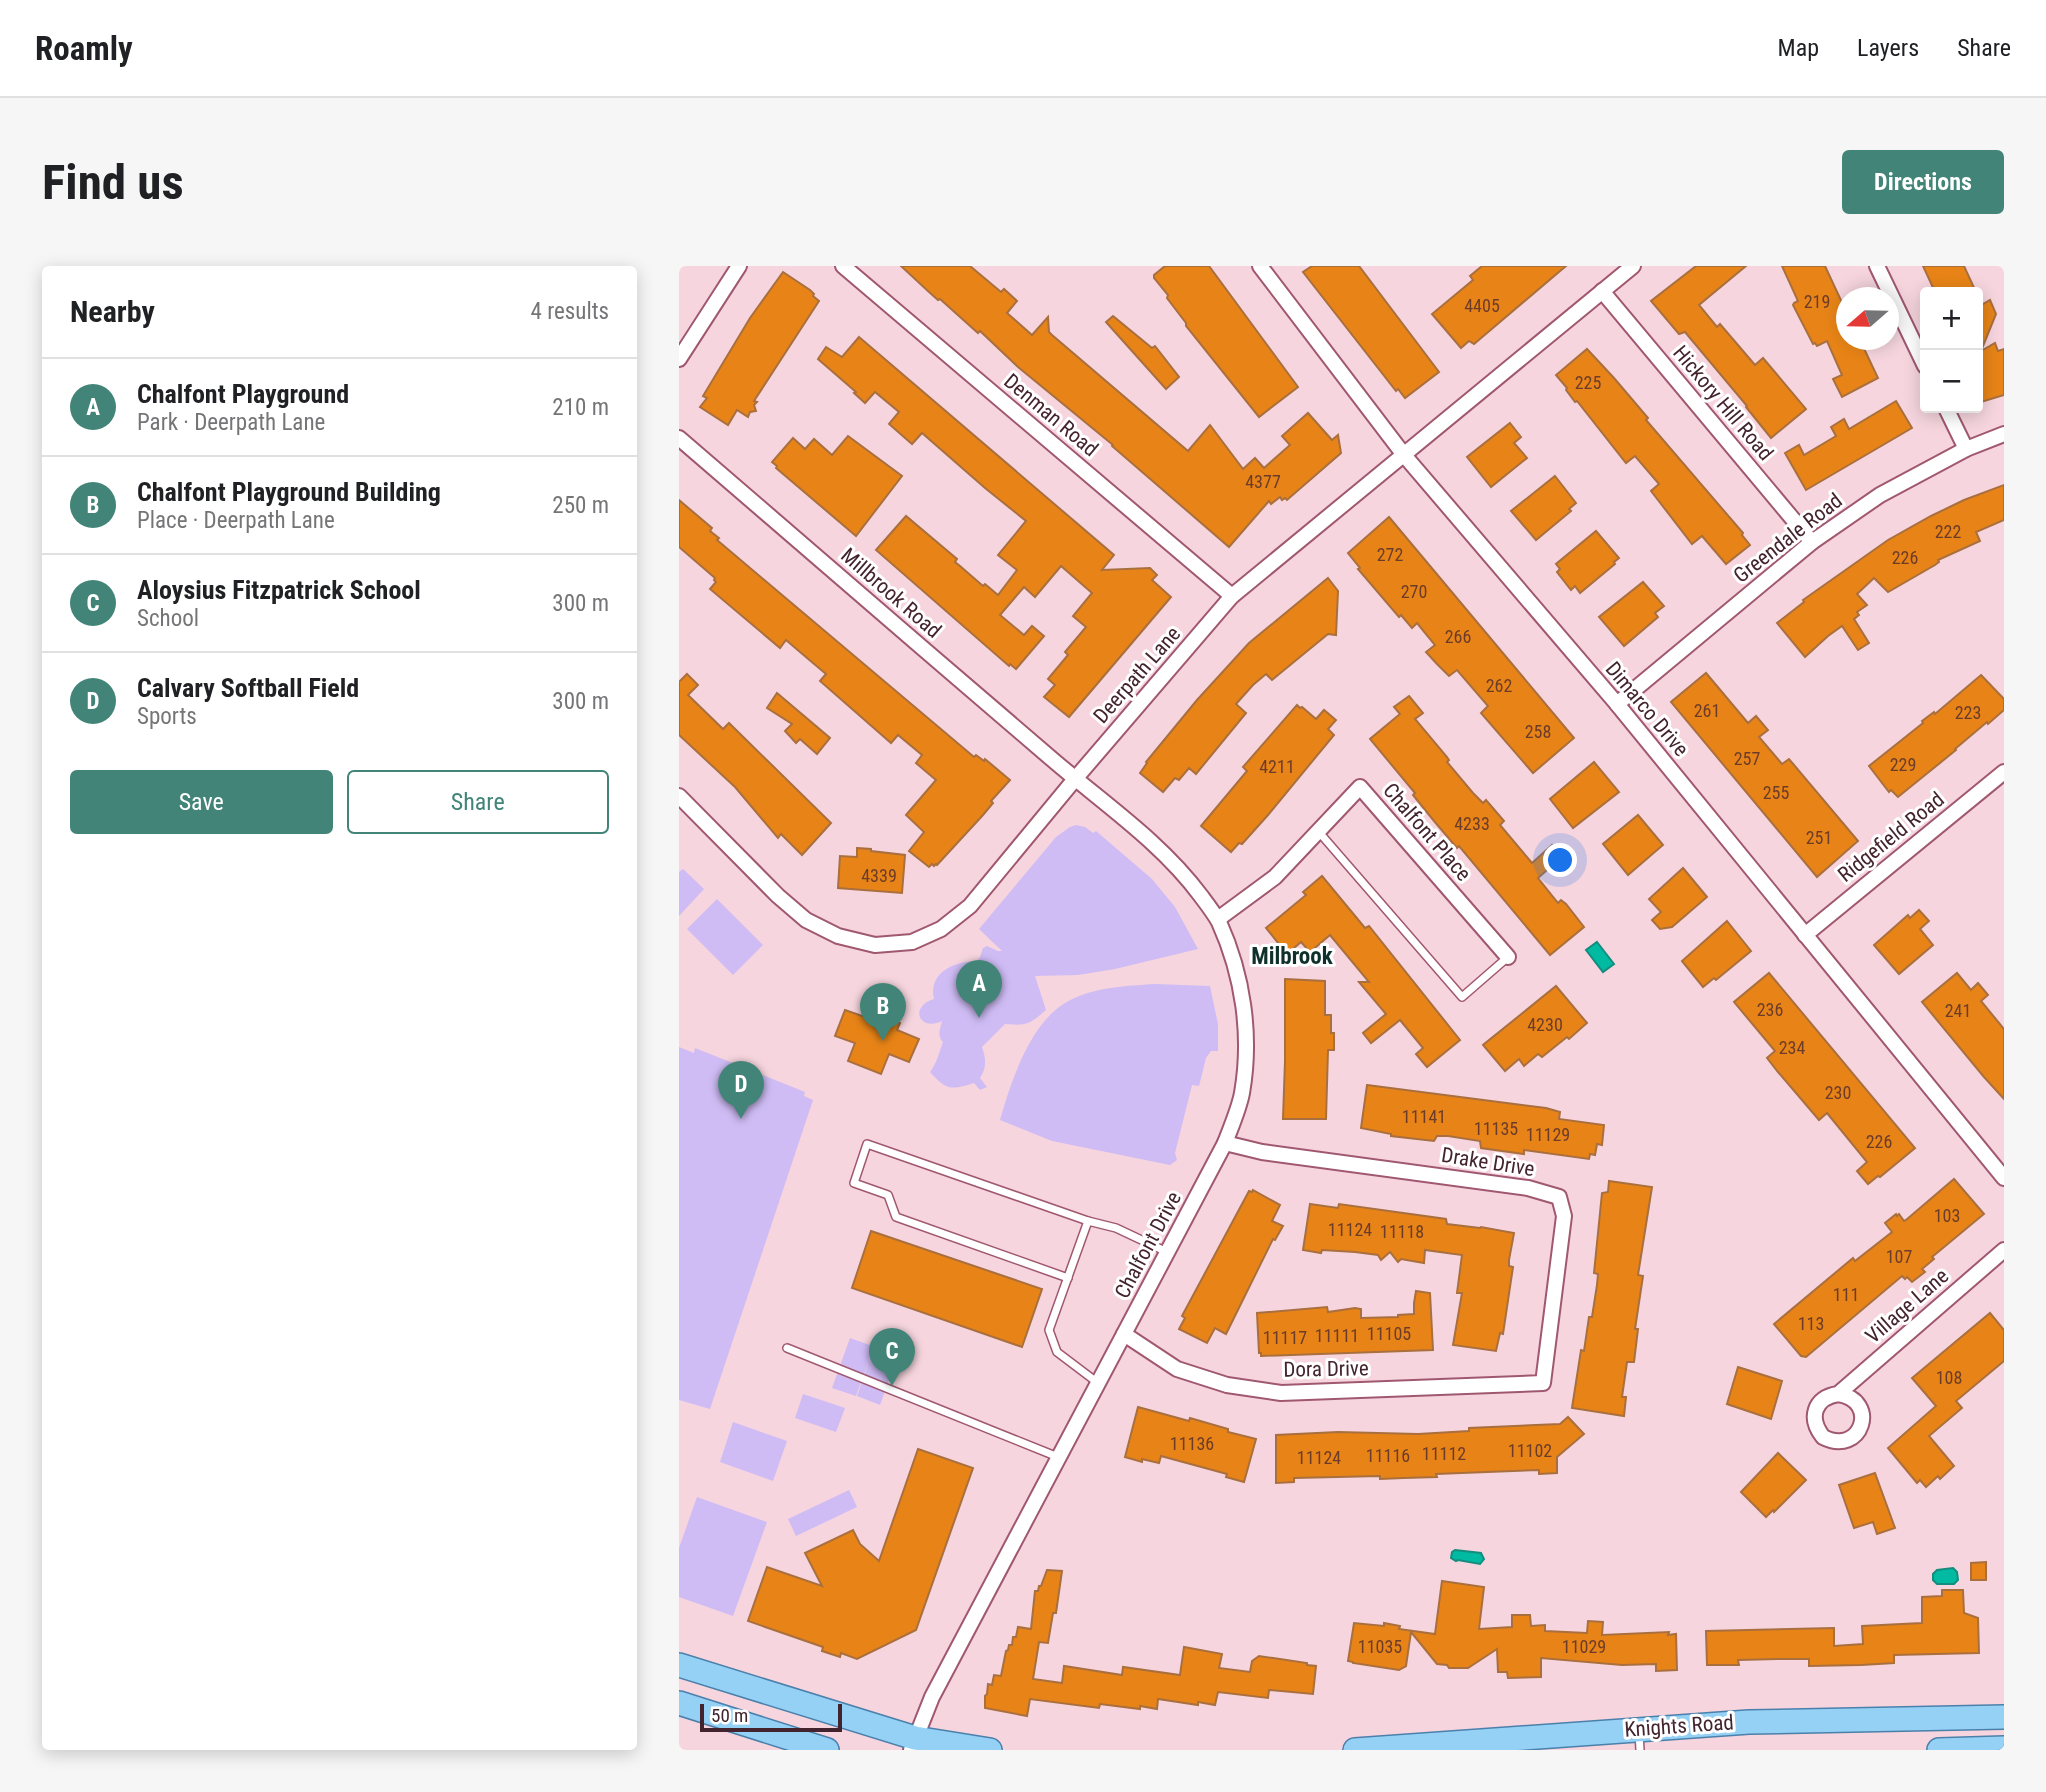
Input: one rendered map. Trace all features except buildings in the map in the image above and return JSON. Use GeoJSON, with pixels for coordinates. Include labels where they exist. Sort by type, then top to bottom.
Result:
{"type":"FeatureCollection","features":[{"type":"Feature","properties":{"kind":"main road"},"geometry":{"type":"LineString","coordinates":[[679,1665],[913,1744],[990,1750]]}},
{"type":"Feature","properties":{"kind":"main road"},"geometry":{"type":"LineString","coordinates":[[679,1703],[827,1750]]}},
{"type":"Feature","properties":{"kind":"main road","name":"Knights Road"},"geometry":{"type":"LineString","coordinates":[[1355,1750],[1537,1739],[1640,1740],[1749,1722],[2004,1717]]}},
{"type":"Feature","properties":{"kind":"main road"},"geometry":{"type":"LineString","coordinates":[[1939,1750],[2004,1748]]}},
{"type":"Feature","properties":{"kind":"street"},"geometry":{"type":"LineString","coordinates":[[679,359],[739,266]]}},
{"type":"Feature","properties":{"kind":"street","name":"Denman Road"},"geometry":{"type":"LineString","coordinates":[[843,266],[1232,596]]}},
{"type":"Feature","properties":{"kind":"street","name":"Dimarco Drive"},"geometry":{"type":"LineString","coordinates":[[1260,266],[1404,455],[1617,704],[2004,1178]]}},
{"type":"Feature","properties":{"kind":"street","name":"Deerpath Lane"},"geometry":{"type":"LineString","coordinates":[[679,796],[778,896],[806,920],[838,936],[875,944],[912,942],[941,929],[970,906],[1232,596],[1633,266]]}},
{"type":"Feature","properties":{"kind":"street"},"geometry":{"type":"LineString","coordinates":[[1877,266],[1920,356]]}},
{"type":"Feature","properties":{"kind":"street","name":"Hickory Hill Road"},"geometry":{"type":"LineString","coordinates":[[1602,291],[1812,542]]}},
{"type":"Feature","properties":{"kind":"street"},"geometry":{"type":"LineString","coordinates":[[1948,413],[1966,449]]}},
{"type":"Feature","properties":{"kind":"street","name":"Greendale Road"},"geometry":{"type":"LineString","coordinates":[[1617,704],[1812,542],[1880,495],[1966,449],[2004,434]]}},
{"type":"Feature","properties":{"kind":"street","name":"Millbrook Road"},"geometry":{"type":"LineString","coordinates":[[679,438],[1075,779]]}},
{"type":"Feature","properties":{"kind":"street","name":"Ridgefield Road"},"geometry":{"type":"LineString","coordinates":[[1805,935],[2004,772]]}},
{"type":"Feature","properties":{"kind":"street","name":"Chalfont Drive"},"geometry":{"type":"LineString","coordinates":[[913,1744],[932,1698],[1225,1143],[1242,1095],[1246,1055],[1245,1023],[1236,966],[1218,919],[1193,885],[1144,835],[1075,779]]}},
{"type":"Feature","properties":{"kind":"street","name":"Chalfont Place"},"geometry":{"type":"LineString","coordinates":[[1218,919],[1275,877],[1360,787],[1508,957]]}},
{"type":"Feature","properties":{"kind":"street","name":"Drake Drive"},"geometry":{"type":"LineString","coordinates":[[1225,1143],[1262,1152],[1528,1188],[1559,1197],[1564,1216],[1543,1382]]}},
{"type":"Feature","properties":{"kind":"street","name":"Village Lane"},"geometry":{"type":"LineString","coordinates":[[1838,1394],[2004,1250]]}},
{"type":"Feature","properties":{"kind":"street","name":"Dora Drive"},"geometry":{"type":"LineString","coordinates":[[1124,1334],[1177,1369],[1227,1385],[1281,1393],[1543,1382]]}},
{"type":"Feature","properties":{"kind":"lane"},"geometry":{"type":"LineString","coordinates":[[1318,831],[1462,997],[1508,957]]}},
{"type":"Feature","properties":{"kind":"lane"},"geometry":{"type":"LineString","coordinates":[[1067,1279],[896,1217],[888,1195],[854,1183],[867,1144],[1088,1221],[1116,1228],[1168,1252]]}},
{"type":"Feature","properties":{"kind":"lane"},"geometry":{"type":"LineString","coordinates":[[1088,1221],[1049,1330],[1057,1352],[1098,1383]]}},
{"type":"Feature","properties":{"kind":"lane"},"geometry":{"type":"LineString","coordinates":[[787,1348],[1059,1457]]}},
{"type":"Feature","properties":{"kind":"shaded area"},"geometry":{"type":"Polygon","coordinates":[[[1076,825],[1093,833],[1096,831],[1152,879],[1175,907],[1198,949],[1115,969],[1078,975],[1035,976],[1046,1010],[1028,1023],[1005,1024],[982,1047],[985,1063],[980,1078],[987,1087],[980,1090],[974,1083],[954,1088],[945,1086],[930,1072],[943,1042],[940,1035],[942,1021],[934,1024],[923,1021],[919,1012],[921,1007],[934,999],[935,982],[945,970],[960,963],[977,961],[983,948],[987,946],[1002,951],[979,929],[1056,837],[1076,825]]]}},
{"type":"Feature","properties":{"kind":"shaded area"},"geometry":{"type":"Polygon","coordinates":[[[683,869],[704,889],[679,916],[679,872],[683,869]]]}},
{"type":"Feature","properties":{"kind":"shaded area"},"geometry":{"type":"Polygon","coordinates":[[[717,899],[763,945],[733,975],[687,929],[717,899]]]}},
{"type":"Feature","properties":{"kind":"shaded area"},"geometry":{"type":"Polygon","coordinates":[[[1597,942],[1614,964],[1603,972],[1586,950],[1597,942]]]}},
{"type":"Feature","properties":{"kind":"shaded area"},"geometry":{"type":"Polygon","coordinates":[[[1155,984],[1210,986],[1218,1024],[1218,1051],[1211,1051],[1206,1058],[1199,1086],[1192,1085],[1175,1153],[1177,1160],[1170,1165],[1052,1141],[1000,1120],[1023,1056],[1041,1025],[1052,1013],[1065,1003],[1086,994],[1109,988],[1155,984]]]}},
{"type":"Feature","properties":{"kind":"shaded area"},"geometry":{"type":"Polygon","coordinates":[[[679,1047],[694,1053],[695,1048],[805,1092],[804,1096],[813,1100],[710,1409],[679,1400],[679,1047]]]}},
{"type":"Feature","properties":{"kind":"shaded area"},"geometry":{"type":"Polygon","coordinates":[[[850,1338],[898,1355],[880,1405],[857,1396],[873,1350],[856,1396],[832,1388],[850,1338]]]}},
{"type":"Feature","properties":{"kind":"shaded area"},"geometry":{"type":"Polygon","coordinates":[[[803,1394],[845,1408],[836,1432],[795,1418],[803,1394]]]}},
{"type":"Feature","properties":{"kind":"shaded area"},"geometry":{"type":"Polygon","coordinates":[[[733,1422],[787,1441],[773,1481],[720,1462],[733,1422]]]}},
{"type":"Feature","properties":{"kind":"shaded area"},"geometry":{"type":"Polygon","coordinates":[[[849,1490],[857,1507],[796,1536],[788,1519],[849,1490]]]}},
{"type":"Feature","properties":{"kind":"shaded area"},"geometry":{"type":"Polygon","coordinates":[[[697,1497],[767,1522],[733,1616],[679,1597],[679,1548],[697,1497]]]}},
{"type":"Feature","properties":{"kind":"shaded area"},"geometry":{"type":"Polygon","coordinates":[[[1455,1550],[1481,1553],[1484,1559],[1480,1564],[1456,1561],[1451,1558],[1455,1550]]]}},
{"type":"Feature","properties":{"kind":"shaded area"},"geometry":{"type":"Polygon","coordinates":[[[1953,1568],[1957,1572],[1958,1580],[1954,1584],[1937,1584],[1933,1580],[1933,1574],[1937,1570],[1953,1568]]]}},
{"type":"Feature","properties":{"kind":"place","name":"Chalfont Playground"},"geometry":{"type":"Point","coordinates":[979,1018]}},
{"type":"Feature","properties":{"kind":"place","name":"Chalfont Playground Building"},"geometry":{"type":"Point","coordinates":[883,1041]}},
{"type":"Feature","properties":{"kind":"place","name":"Calvary Softball Field"},"geometry":{"type":"Point","coordinates":[741,1119]}},
{"type":"Feature","properties":{"kind":"place","name":"Aloysius Fitzpatrick School"},"geometry":{"type":"Point","coordinates":[892,1386]}},
{"type":"Feature","properties":{"kind":"district","name":"Milbrook"},"geometry":{"type":"Point","coordinates":[1292,956]}}]}
